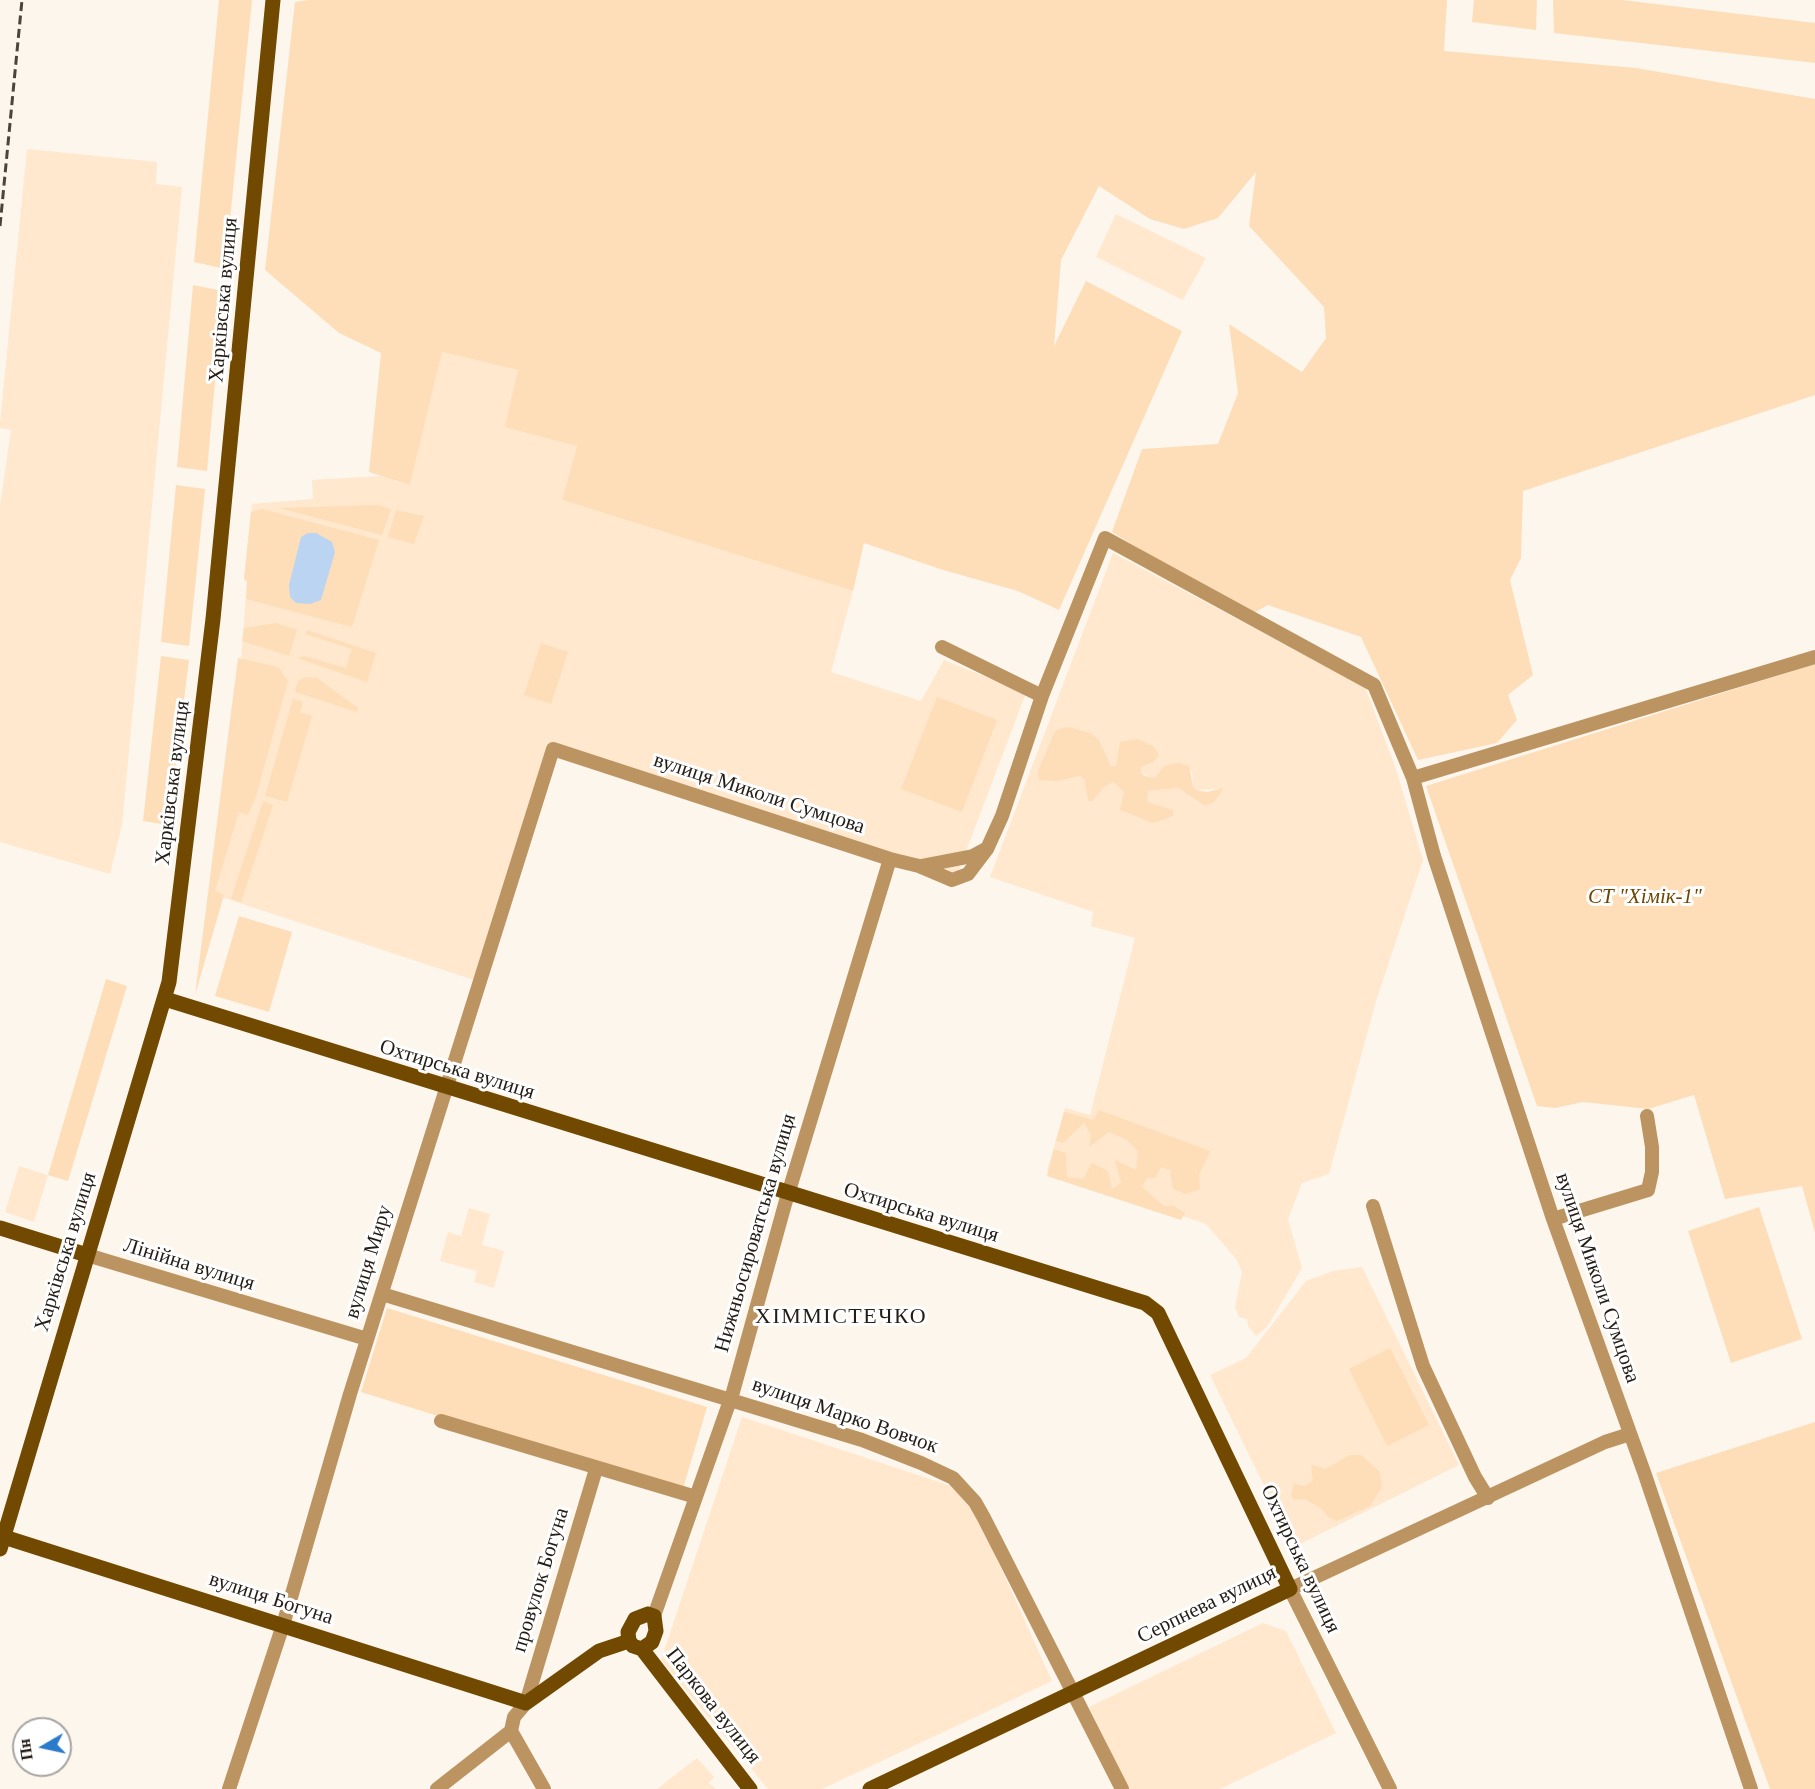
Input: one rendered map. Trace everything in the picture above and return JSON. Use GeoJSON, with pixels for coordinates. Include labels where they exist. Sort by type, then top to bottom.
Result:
{"type":"FeatureCollection","features":[{"type":"Feature","properties":{"kind":"main road","name":"Харківська вулиця"},"geometry":{"type":"LineString","coordinates":[[2,1543],[165,999],[185,857],[213,618],[273,0]]}},
{"type":"Feature","properties":{"kind":"main road","name":"Охтирська вулиця"},"geometry":{"type":"LineString","coordinates":[[165,999],[1145,1303],[1158,1313],[1290,1588]]}},
{"type":"Feature","properties":{"kind":"main road","name":"Лінійна вулиця"},"geometry":{"type":"LineString","coordinates":[[0,1228],[87,1255]]}},
{"type":"Feature","properties":{"kind":"main road","name":"вулиця Богуна"},"geometry":{"type":"LineString","coordinates":[[2,1543],[283,1624],[526,1703]]}},
{"type":"Feature","properties":{"kind":"main road","name":"Серпнева вулиця"},"geometry":{"type":"LineString","coordinates":[[870,1789],[1290,1588]]}},
{"type":"Feature","properties":{"kind":"main road"},"geometry":{"type":"LineString","coordinates":[[526,1703],[599,1651],[635,1645],[628,1632],[635,1619],[641,1615],[654,1616]]}},
{"type":"Feature","properties":{"kind":"main road","name":"Нижньосироватська вулиця"},"geometry":{"type":"LineString","coordinates":[[635,1645],[652,1642],[656,1631],[654,1616]]}},
{"type":"Feature","properties":{"kind":"main road","name":"Паркова вулиця"},"geometry":{"type":"LineString","coordinates":[[635,1645],[750,1789]]}},
{"type":"Feature","properties":{"kind":"street","name":"вулиця Миколи Сумцова"},"geometry":{"type":"LineString","coordinates":[[1041,696],[1105,538],[1374,685],[1413,778],[1434,856],[1553,1219],[1630,1434],[1751,1789]]}},
{"type":"Feature","properties":{"kind":"street"},"geometry":{"type":"LineString","coordinates":[[919,866],[963,858],[987,849],[1002,816],[1041,696],[942,647]]}},
{"type":"Feature","properties":{"kind":"street"},"geometry":{"type":"LineString","coordinates":[[1413,778],[1815,657]]}},
{"type":"Feature","properties":{"kind":"street","name":"вулиця Миколи Сумцова"},"geometry":{"type":"LineString","coordinates":[[553,749],[890,860],[919,866],[952,880],[968,874],[987,849]]}},
{"type":"Feature","properties":{"kind":"street","name":"вулиця Миру"},"geometry":{"type":"LineString","coordinates":[[229,1789],[283,1624],[367,1339],[553,749]]}},
{"type":"Feature","properties":{"kind":"street","name":"Нижньосироватська вулиця"},"geometry":{"type":"LineString","coordinates":[[654,1616],[730,1399],[788,1194],[890,860]]}},
{"type":"Feature","properties":{"kind":"street"},"geometry":{"type":"LineString","coordinates":[[1553,1219],[1648,1190],[1652,1172],[1652,1147],[1647,1116]]}},
{"type":"Feature","properties":{"kind":"street"},"geometry":{"type":"LineString","coordinates":[[1373,1206],[1423,1366],[1475,1477],[1488,1498]]}},
{"type":"Feature","properties":{"kind":"street","name":"Лінійна вулиця"},"geometry":{"type":"LineString","coordinates":[[87,1255],[367,1339]]}},
{"type":"Feature","properties":{"kind":"street","name":"вулиця Марко Вовчок"},"geometry":{"type":"LineString","coordinates":[[382,1294],[862,1440],[953,1478],[975,1502],[984,1518],[1121,1789]]}},
{"type":"Feature","properties":{"kind":"street"},"geometry":{"type":"LineString","coordinates":[[441,1421],[696,1497]]}},
{"type":"Feature","properties":{"kind":"street","name":"Серпнева вулиця"},"geometry":{"type":"LineString","coordinates":[[1290,1588],[1605,1442],[1630,1434]]}},
{"type":"Feature","properties":{"kind":"street","name":"провулок Богуна"},"geometry":{"type":"LineString","coordinates":[[526,1703],[596,1469]]}},
{"type":"Feature","properties":{"kind":"street","name":"Охтирська вулиця"},"geometry":{"type":"LineString","coordinates":[[1290,1588],[1390,1789]]}},
{"type":"Feature","properties":{"kind":"street"},"geometry":{"type":"LineString","coordinates":[[437,1789],[511,1731],[514,1717],[526,1703]]}},
{"type":"Feature","properties":{"kind":"street"},"geometry":{"type":"LineString","coordinates":[[511,1731],[544,1789]]}},
{"type":"Feature","properties":{"kind":"shaded area"},"geometry":{"type":"Polygon","coordinates":[[[27,149],[157,162],[156,184],[182,187],[122,825],[110,874],[0,842],[0,506],[11,430],[0,428],[0,423],[27,149]]]}},
{"type":"Feature","properties":{"kind":"shaded area"},"geometry":{"type":"Polygon","coordinates":[[[1116,214],[1206,258],[1183,300],[1096,257],[1116,214]]]}},
{"type":"Feature","properties":{"kind":"shaded area"},"geometry":{"type":"Polygon","coordinates":[[[442,352],[518,370],[577,446],[562,500],[853,591],[831,672],[921,701],[944,660],[1026,693],[957,875],[552,742],[474,980],[209,893],[239,684],[247,582],[244,579],[252,504],[313,499],[312,480],[381,476],[410,485],[442,352]]]}},
{"type":"Feature","properties":{"kind":"shaded area"},"geometry":{"type":"Polygon","coordinates":[[[1113,553],[1365,687],[1395,766],[1423,860],[1376,1001],[1329,1174],[1302,1183],[1288,1219],[1302,1268],[1267,1327],[1256,1336],[1248,1326],[1247,1319],[1239,1317],[1235,1307],[1242,1272],[1237,1260],[1206,1224],[1047,1171],[1065,1108],[1090,1115],[1135,938],[1091,926],[1093,912],[990,877],[1113,553]],[[1099,740],[1055,779],[1059,781],[1080,776],[1084,779],[1088,801],[1093,801],[1103,788],[1113,782],[1124,792],[1146,802],[1147,791],[1178,788],[1205,806],[1224,789],[1196,790],[1193,786],[1192,771],[1155,779],[1141,773],[1141,767],[1152,763],[1111,766],[1099,740]]]}},
{"type":"Feature","properties":{"kind":"shaded area"},"geometry":{"type":"Polygon","coordinates":[[[19,1166],[48,1175],[34,1222],[5,1212],[19,1166]]]}},
{"type":"Feature","properties":{"kind":"shaded area"},"geometry":{"type":"Polygon","coordinates":[[[469,1208],[490,1214],[482,1245],[504,1251],[494,1288],[474,1282],[477,1271],[440,1261],[448,1232],[461,1236],[469,1208]]]}},
{"type":"Feature","properties":{"kind":"shaded area"},"geometry":{"type":"Polygon","coordinates":[[[1362,1267],[1459,1465],[1294,1547],[1210,1375],[1246,1358],[1306,1281],[1333,1271],[1362,1267]]]}},
{"type":"Feature","properties":{"kind":"shaded area"},"geometry":{"type":"Polygon","coordinates":[[[742,1417],[951,1486],[967,1501],[986,1535],[1052,1681],[822,1789],[768,1789],[661,1660],[742,1417]]]}},
{"type":"Feature","properties":{"kind":"shaded area"},"geometry":{"type":"Polygon","coordinates":[[[1263,1623],[1286,1631],[1336,1733],[1220,1789],[1129,1789],[1089,1707],[1263,1623]]]}},
{"type":"Feature","properties":{"kind":"shaded area"},"geometry":{"type":"Polygon","coordinates":[[[697,1758],[714,1777],[709,1783],[716,1789],[657,1789],[697,1758]]]}},
{"type":"Feature","properties":{"kind":"green space"},"geometry":{"type":"Polygon","coordinates":[[[219,0],[252,0],[225,269],[194,262],[219,0]]]}},
{"type":"Feature","properties":{"kind":"green space"},"geometry":{"type":"Polygon","coordinates":[[[309,0],[1447,0],[1444,51],[1636,68],[1815,99],[1815,395],[1523,491],[1521,558],[1510,580],[1533,675],[1508,695],[1517,720],[1497,743],[1418,760],[1361,637],[1268,605],[1248,616],[1112,532],[1142,449],[1218,444],[1238,393],[1229,324],[1302,372],[1326,338],[1324,307],[1249,226],[1256,172],[1218,218],[1184,229],[1150,219],[1099,186],[1061,260],[1054,346],[1086,281],[1182,331],[1059,610],[1018,591],[943,570],[864,543],[853,591],[562,500],[577,446],[505,427],[518,370],[442,352],[410,485],[369,472],[381,353],[339,333],[265,270],[295,2],[309,0]]]}},
{"type":"Feature","properties":{"kind":"green space"},"geometry":{"type":"Polygon","coordinates":[[[1474,0],[1537,0],[1536,30],[1472,22],[1474,0]]]}},
{"type":"Feature","properties":{"kind":"green space"},"geometry":{"type":"Polygon","coordinates":[[[1553,0],[1622,0],[1815,23],[1815,63],[1554,33],[1553,0]]]}},
{"type":"Feature","properties":{"kind":"green space"},"geometry":{"type":"Polygon","coordinates":[[[193,285],[223,291],[207,471],[177,467],[193,285]]]}},
{"type":"Feature","properties":{"kind":"green space"},"geometry":{"type":"Polygon","coordinates":[[[176,485],[205,489],[189,646],[161,642],[176,485]]]}},
{"type":"Feature","properties":{"kind":"green space"},"geometry":{"type":"Polygon","coordinates":[[[378,505],[391,509],[382,535],[279,508],[378,505]]]}},
{"type":"Feature","properties":{"kind":"green space"},"geometry":{"type":"Polygon","coordinates":[[[262,509],[379,540],[352,627],[246,599],[247,581],[244,579],[251,512],[262,509]]]}},
{"type":"Feature","properties":{"kind":"green space"},"geometry":{"type":"Polygon","coordinates":[[[396,510],[424,516],[414,544],[388,537],[396,510]]]}},
{"type":"Feature","properties":{"kind":"green space"},"geometry":{"type":"Polygon","coordinates":[[[276,623],[297,630],[289,656],[242,641],[244,628],[276,623]]]}},
{"type":"Feature","properties":{"kind":"green space"},"geometry":{"type":"Polygon","coordinates":[[[307,630],[376,653],[367,682],[297,658],[304,656],[346,668],[352,649],[305,634],[307,630]]]}},
{"type":"Feature","properties":{"kind":"green space"},"geometry":{"type":"Polygon","coordinates":[[[541,643],[568,652],[551,704],[524,695],[541,643]]]}},
{"type":"Feature","properties":{"kind":"green space"},"geometry":{"type":"Polygon","coordinates":[[[161,656],[189,660],[168,825],[143,821],[161,656]]]}},
{"type":"Feature","properties":{"kind":"green space"},"geometry":{"type":"Polygon","coordinates":[[[238,658],[278,667],[288,681],[256,796],[248,815],[239,812],[215,891],[224,895],[195,995],[238,658]]]}},
{"type":"Feature","properties":{"kind":"green space","name":"СТ \"Хімік-1\""},"geometry":{"type":"Polygon","coordinates":[[[1815,664],[1815,1233],[1802,1186],[1725,1199],[1694,1095],[1648,1109],[1583,1102],[1555,1108],[1537,1106],[1426,786],[1815,664]]]}},
{"type":"Feature","properties":{"kind":"green space"},"geometry":{"type":"Polygon","coordinates":[[[305,677],[317,678],[358,708],[357,712],[295,692],[298,681],[305,677]]]}},
{"type":"Feature","properties":{"kind":"green space"},"geometry":{"type":"Polygon","coordinates":[[[937,697],[997,720],[962,812],[901,789],[937,697]]]}},
{"type":"Feature","properties":{"kind":"green space"},"geometry":{"type":"Polygon","coordinates":[[[293,699],[303,702],[300,712],[312,716],[287,802],[265,796],[293,699]]]}},
{"type":"Feature","properties":{"kind":"green space"},"geometry":{"type":"Polygon","coordinates":[[[1069,727],[1090,733],[1099,740],[1111,766],[1116,766],[1120,742],[1137,739],[1153,746],[1159,755],[1152,763],[1141,767],[1141,773],[1145,776],[1155,778],[1164,766],[1179,763],[1189,766],[1196,790],[1207,792],[1224,788],[1214,802],[1205,806],[1178,788],[1148,791],[1147,802],[1173,810],[1173,816],[1153,823],[1120,810],[1124,792],[1113,782],[1103,788],[1093,801],[1088,801],[1084,779],[1080,776],[1059,781],[1039,780],[1038,771],[1054,733],[1058,729],[1069,727]]]}},
{"type":"Feature","properties":{"kind":"green space"},"geometry":{"type":"Polygon","coordinates":[[[263,801],[273,805],[241,902],[231,899],[263,801]]]}},
{"type":"Feature","properties":{"kind":"green space"},"geometry":{"type":"Polygon","coordinates":[[[239,916],[292,932],[269,1012],[215,996],[239,916]]]}},
{"type":"Feature","properties":{"kind":"green space"},"geometry":{"type":"Polygon","coordinates":[[[106,979],[127,986],[68,1181],[48,1175],[106,979]]]}},
{"type":"Feature","properties":{"kind":"green space"},"geometry":{"type":"Polygon","coordinates":[[[1099,1110],[1210,1151],[1199,1175],[1200,1189],[1186,1194],[1173,1189],[1170,1170],[1161,1167],[1155,1178],[1147,1178],[1142,1187],[1164,1206],[1174,1206],[1185,1213],[1181,1220],[1047,1176],[1054,1149],[1066,1153],[1067,1177],[1083,1179],[1092,1163],[1108,1171],[1112,1189],[1121,1183],[1115,1160],[1136,1170],[1138,1151],[1127,1140],[1109,1132],[1089,1147],[1091,1135],[1084,1123],[1063,1143],[1056,1141],[1064,1112],[1093,1120],[1099,1110]]]}},
{"type":"Feature","properties":{"kind":"green space"},"geometry":{"type":"Polygon","coordinates":[[[1759,1207],[1802,1339],[1731,1363],[1688,1231],[1759,1207]]]}},
{"type":"Feature","properties":{"kind":"green space"},"geometry":{"type":"Polygon","coordinates":[[[387,1308],[707,1407],[682,1492],[361,1392],[387,1308]]]}},
{"type":"Feature","properties":{"kind":"green space"},"geometry":{"type":"Polygon","coordinates":[[[1390,1348],[1429,1425],[1387,1446],[1349,1369],[1390,1348]]]}},
{"type":"Feature","properties":{"kind":"green space"},"geometry":{"type":"Polygon","coordinates":[[[1815,1422],[1815,1789],[1770,1789],[1656,1473],[1815,1422]]]}},
{"type":"Feature","properties":{"kind":"green space"},"geometry":{"type":"Polygon","coordinates":[[[1350,1455],[1361,1455],[1380,1472],[1382,1487],[1370,1506],[1337,1521],[1328,1517],[1322,1509],[1305,1499],[1294,1500],[1291,1495],[1294,1484],[1304,1486],[1313,1481],[1311,1465],[1326,1469],[1350,1455]]]}},
{"type":"Feature","properties":{"kind":"water"},"geometry":{"type":"Polygon","coordinates":[[[308,533],[316,533],[332,542],[335,552],[321,600],[310,604],[296,603],[290,597],[289,585],[301,537],[308,533]]]}},
{"type":"Feature","properties":{"kind":"railway"},"geometry":{"type":"LineString","coordinates":[[0,226],[22,0]]}},
{"type":"Feature","properties":{"kind":"district","name":"ХІММІСТЕЧКО"},"geometry":{"type":"Point","coordinates":[841,1317]}}]}
